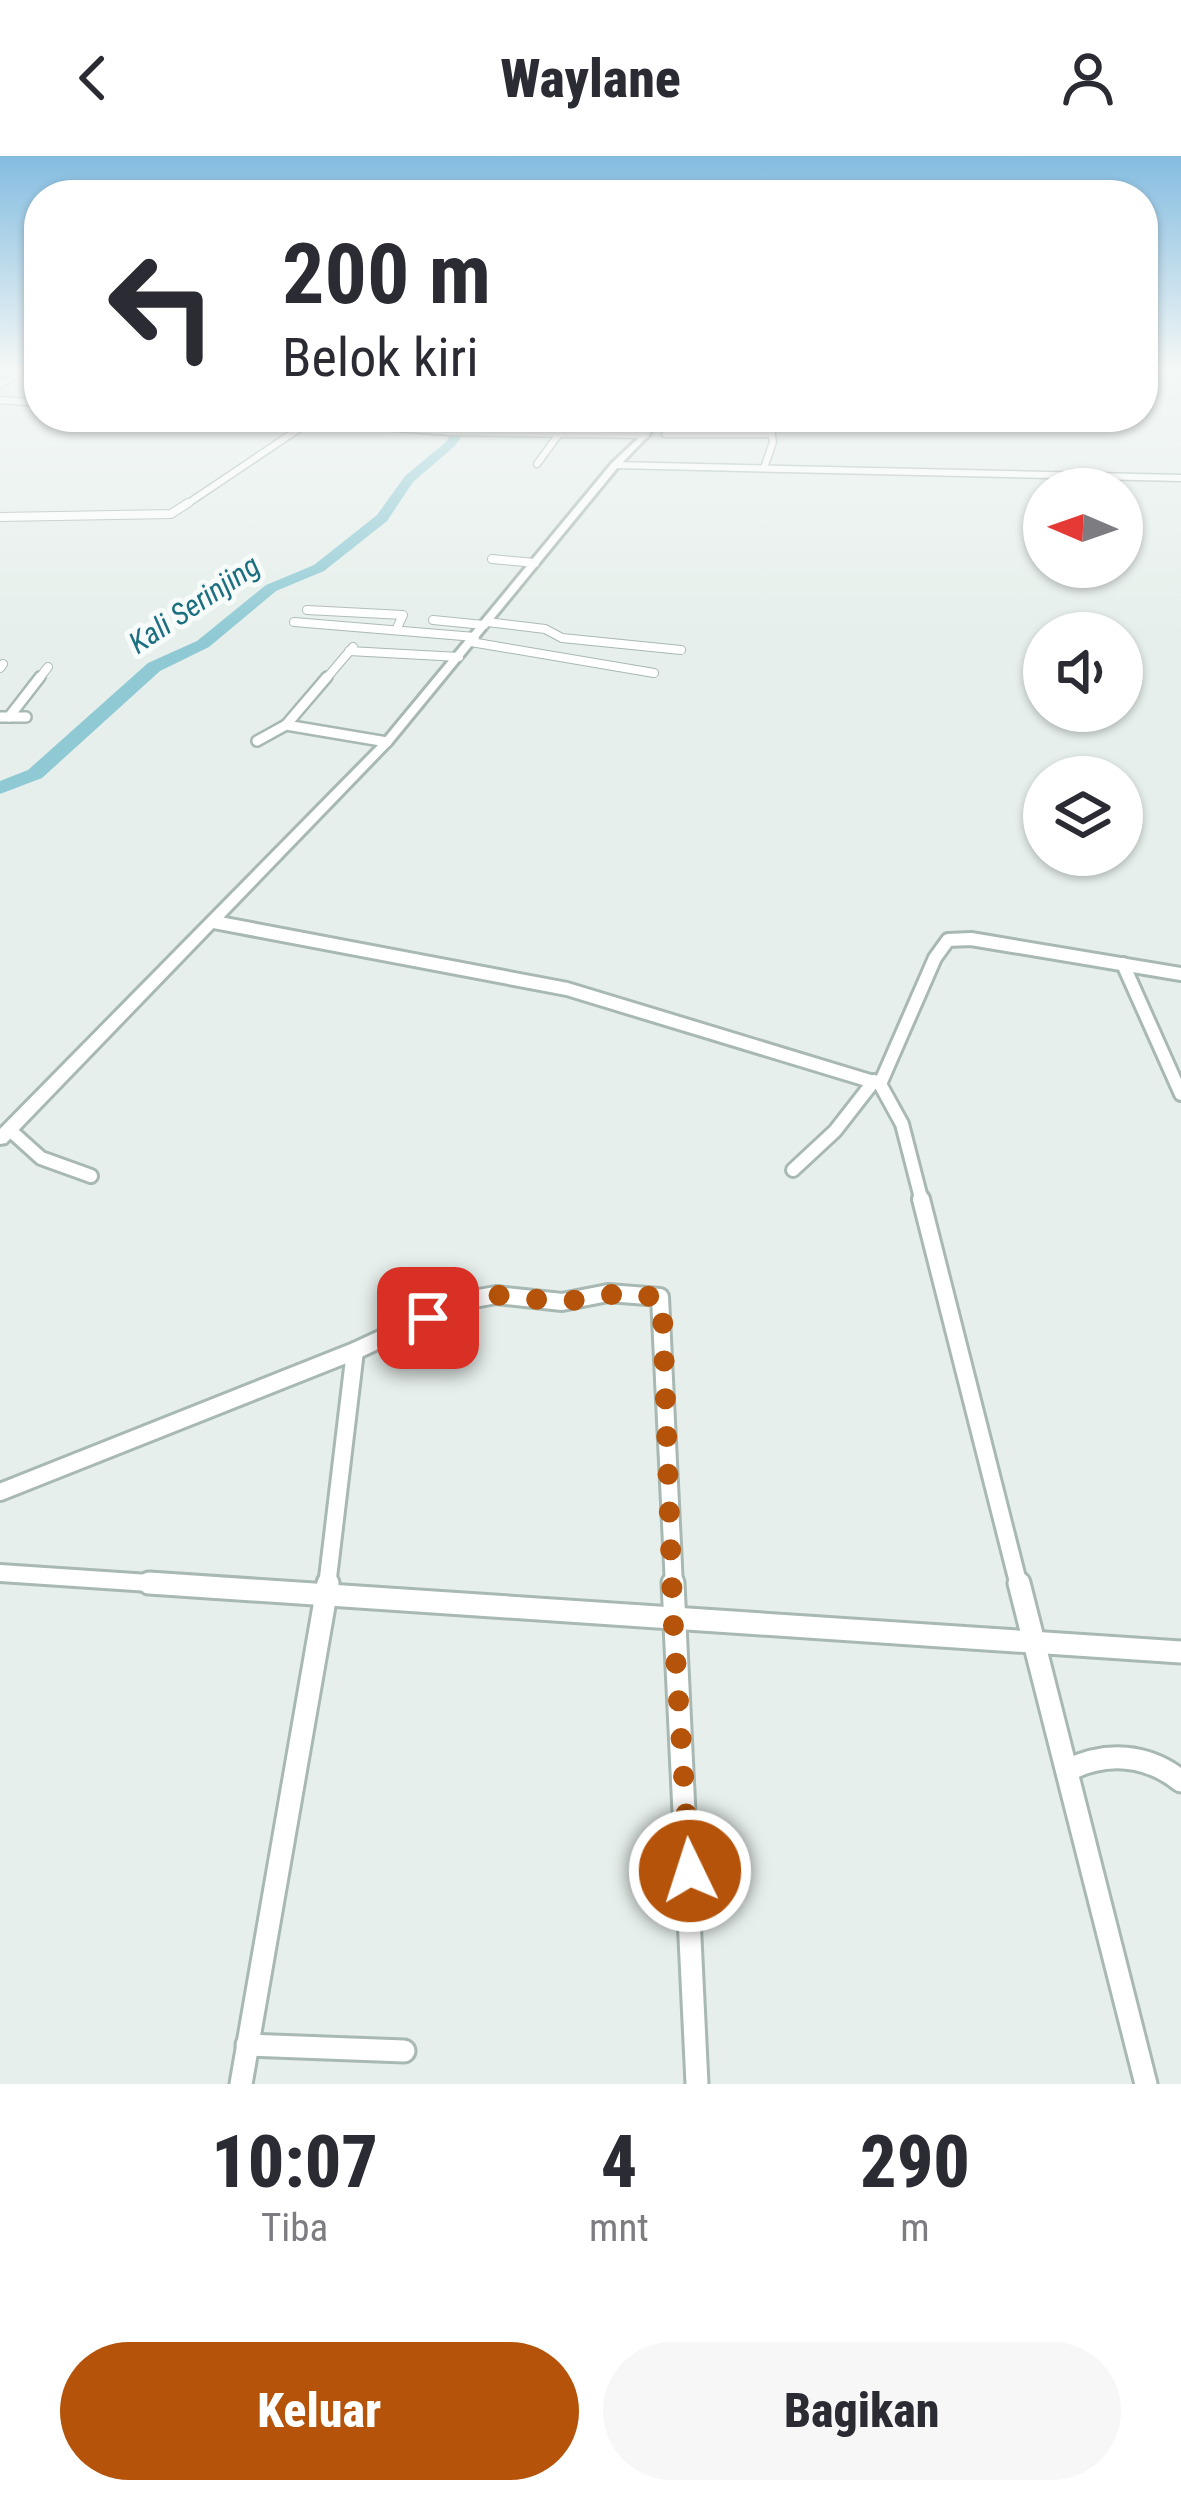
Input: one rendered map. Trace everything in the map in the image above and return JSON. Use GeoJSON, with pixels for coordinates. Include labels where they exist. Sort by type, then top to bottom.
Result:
{"type":"FeatureCollection","features":[{"type":"Feature","properties":{"kind":"street"},"geometry":{"type":"LineString","coordinates":[[0,517],[171,514],[250,460]]}},
{"type":"Feature","properties":{"kind":"street"},"geometry":{"type":"LineString","coordinates":[[537,464],[540,460]]}},
{"type":"Feature","properties":{"kind":"street"},"geometry":{"type":"LineString","coordinates":[[92,1176],[41,1158],[5,1135],[386,742],[620,460]]}},
{"type":"Feature","properties":{"kind":"street"},"geometry":{"type":"LineString","coordinates":[[764,468],[766,460]]}},
{"type":"Feature","properties":{"kind":"street"},"geometry":{"type":"LineString","coordinates":[[615,465],[1181,478]]}},
{"type":"Feature","properties":{"kind":"street"},"geometry":{"type":"LineString","coordinates":[[491,559],[535,563]]}},
{"type":"Feature","properties":{"kind":"street"},"geometry":{"type":"LineString","coordinates":[[307,610],[405,616],[397,628]]}},
{"type":"Feature","properties":{"kind":"street"},"geometry":{"type":"LineString","coordinates":[[433,620],[654,674]]}},
{"type":"Feature","properties":{"kind":"street"},"geometry":{"type":"LineString","coordinates":[[294,622],[397,628]]}},
{"type":"Feature","properties":{"kind":"street"},"geometry":{"type":"LineString","coordinates":[[397,628],[400,633],[545,629],[562,638],[681,650]]}},
{"type":"Feature","properties":{"kind":"street"},"geometry":{"type":"LineString","coordinates":[[256,741],[286,724],[351,649],[459,657]]}},
{"type":"Feature","properties":{"kind":"street"},"geometry":{"type":"LineString","coordinates":[[5,717],[48,667]]}},
{"type":"Feature","properties":{"kind":"street"},"geometry":{"type":"LineString","coordinates":[[5,717],[26,717]]}},
{"type":"Feature","properties":{"kind":"street"},"geometry":{"type":"LineString","coordinates":[[286,724],[386,742]]}},
{"type":"Feature","properties":{"kind":"street"},"geometry":{"type":"LineString","coordinates":[[214,922],[568,989],[877,1083],[902,1124],[1146,2084]]}},
{"type":"Feature","properties":{"kind":"street"},"geometry":{"type":"LineString","coordinates":[[793,1170],[877,1083],[935,958],[948,940],[971,939],[1181,974]]}},
{"type":"Feature","properties":{"kind":"street"},"geometry":{"type":"LineString","coordinates":[[1123,964],[1181,1094]]}},
{"type":"Feature","properties":{"kind":"street"},"geometry":{"type":"LineString","coordinates":[[0,1492],[355,1351],[475,1298],[562,1302],[608,1293],[660,1297],[698,2084]]}},
{"type":"Feature","properties":{"kind":"street"},"geometry":{"type":"LineString","coordinates":[[241,2084],[326,1598],[355,1351]]}},
{"type":"Feature","properties":{"kind":"street"},"geometry":{"type":"LineString","coordinates":[[0,1573],[1181,1652]]}},
{"type":"Feature","properties":{"kind":"street"},"geometry":{"type":"LineString","coordinates":[[1068,1770],[1083,1761],[1116,1757],[1162,1765],[1181,1780]]}},
{"type":"Feature","properties":{"kind":"street"},"geometry":{"type":"LineString","coordinates":[[248,2044],[404,2051]]}},
{"type":"Feature","properties":{"kind":"waterway","name":"Kali Serinjing"},"geometry":{"type":"LineString","coordinates":[[0,788],[35,774],[154,667],[203,644],[271,588],[319,568],[382,518],[409,479],[432,460]]}},
{"type":"Feature","properties":{"kind":"route"},"geometry":{"type":"LineString","coordinates":[[428,1318],[462,1301],[496,1295],[562,1302],[629,1292],[662,1299],[673,1619],[690,1871]]}}]}
